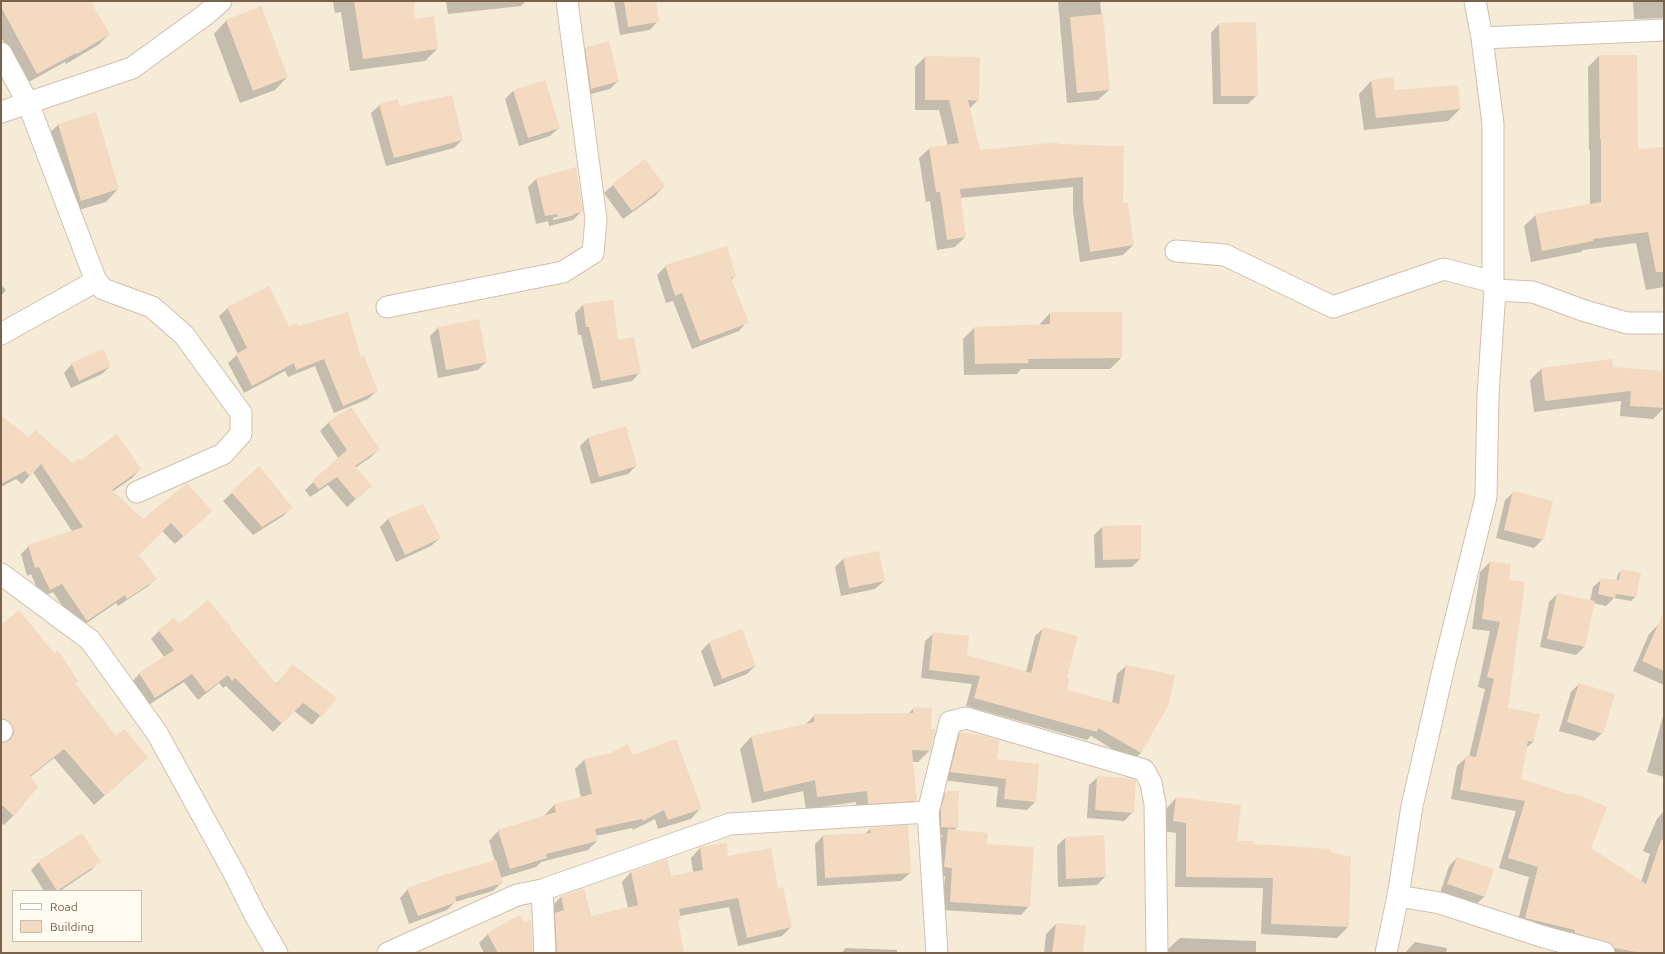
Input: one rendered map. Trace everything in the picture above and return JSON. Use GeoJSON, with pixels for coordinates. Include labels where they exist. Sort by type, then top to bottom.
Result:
{"type":"FeatureCollection","features":[{"type":"Feature","properties":{"kind":"street"},"geometry":{"type":"LineString","coordinates":[[1,112],[132,68],[205,15],[221,1]]}},
{"type":"Feature","properties":{"kind":"street"},"geometry":{"type":"LineString","coordinates":[[387,307],[563,272],[593,253],[596,219],[566,1]]}},
{"type":"Feature","properties":{"kind":"street"},"geometry":{"type":"LineString","coordinates":[[1386,953],[1398,896],[1412,806],[1445,662],[1486,497],[1488,395],[1494,286],[1493,124],[1482,38],[1475,1]]}},
{"type":"Feature","properties":{"kind":"street"},"geometry":{"type":"LineString","coordinates":[[1482,38],[1664,30]]}},
{"type":"Feature","properties":{"kind":"street"},"geometry":{"type":"LineString","coordinates":[[1,53],[28,103],[96,281],[103,289],[152,307],[184,335],[241,413],[241,434],[223,454],[137,492]]}},
{"type":"Feature","properties":{"kind":"street"},"geometry":{"type":"LineString","coordinates":[[1176,251],[1225,255],[1333,307],[1444,269],[1494,286],[1533,292],[1585,311],[1627,323],[1664,323]]}},
{"type":"Feature","properties":{"kind":"street"},"geometry":{"type":"LineString","coordinates":[[1,334],[96,281]]}},
{"type":"Feature","properties":{"kind":"street"},"geometry":{"type":"LineString","coordinates":[[1,574],[90,640],[157,733],[277,953]]}},
{"type":"Feature","properties":{"kind":"street"},"geometry":{"type":"LineString","coordinates":[[937,953],[928,812],[950,722],[957,719],[966,718],[1144,770],[1151,783],[1155,804],[1157,953]]}},
{"type":"Feature","properties":{"kind":"street"},"geometry":{"type":"LineString","coordinates":[[388,953],[517,895],[542,890],[730,824],[928,812]]}},
{"type":"Feature","properties":{"kind":"street"},"geometry":{"type":"LineString","coordinates":[[542,890],[545,953]]}},
{"type":"Feature","properties":{"kind":"street"},"geometry":{"type":"LineString","coordinates":[[1398,896],[1440,903],[1544,938],[1604,953]]}},
{"type":"Feature","properties":{"kind":"shaded area"},"geometry":{"type":"Polygon","coordinates":[[[1,1],[1664,1],[1664,953],[1,953],[1,1]]]}},
{"type":"Feature","properties":{"kind":"building"},"geometry":{"type":"Polygon","coordinates":[[[1,1],[90,1],[110,34],[77,54],[76,53],[37,74],[1,7],[1,1]]]}},
{"type":"Feature","properties":{"kind":"building"},"geometry":{"type":"Polygon","coordinates":[[[354,1],[414,1],[415,19],[434,16],[438,49],[363,59],[354,1]]]}},
{"type":"Feature","properties":{"kind":"building"},"geometry":{"type":"Polygon","coordinates":[[[624,1],[656,1],[659,22],[628,27],[624,1]]]}},
{"type":"Feature","properties":{"kind":"building"},"geometry":{"type":"Polygon","coordinates":[[[261,6],[288,77],[253,91],[226,20],[261,6]]]}},
{"type":"Feature","properties":{"kind":"building"},"geometry":{"type":"Polygon","coordinates":[[[1103,14],[1110,90],[1077,93],[1070,17],[1103,14]]]}},
{"type":"Feature","properties":{"kind":"building"},"geometry":{"type":"Polygon","coordinates":[[[1256,22],[1258,96],[1221,96],[1219,23],[1256,22]]]}},
{"type":"Feature","properties":{"kind":"building"},"geometry":{"type":"Polygon","coordinates":[[[609,41],[619,81],[591,89],[585,48],[609,41]]]}},
{"type":"Feature","properties":{"kind":"building"},"geometry":{"type":"Polygon","coordinates":[[[1599,55],[1637,55],[1638,149],[1664,147],[1664,272],[1656,272],[1648,232],[1593,239],[1593,241],[1542,251],[1535,214],[1601,202],[1599,55]]]}},
{"type":"Feature","properties":{"kind":"building"},"geometry":{"type":"Polygon","coordinates":[[[925,56],[980,57],[979,101],[968,100],[980,150],[1059,142],[1060,144],[1124,146],[1123,203],[1128,203],[1134,245],[1090,252],[1083,201],[1083,177],[960,189],[966,237],[947,240],[940,192],[936,192],[929,147],[959,143],[949,100],[925,100],[925,56]]]}},
{"type":"Feature","properties":{"kind":"building"},"geometry":{"type":"Polygon","coordinates":[[[1393,77],[1395,90],[1458,85],[1461,109],[1376,118],[1371,80],[1393,77]]]}},
{"type":"Feature","properties":{"kind":"building"},"geometry":{"type":"Polygon","coordinates":[[[545,80],[560,128],[528,138],[513,90],[545,80]]]}},
{"type":"Feature","properties":{"kind":"building"},"geometry":{"type":"Polygon","coordinates":[[[452,95],[463,140],[394,158],[379,104],[398,99],[400,106],[452,95]]]}},
{"type":"Feature","properties":{"kind":"building"},"geometry":{"type":"Polygon","coordinates":[[[96,112],[119,189],[81,201],[58,124],[96,112]]]}},
{"type":"Feature","properties":{"kind":"building"},"geometry":{"type":"Polygon","coordinates":[[[645,159],[665,186],[632,211],[612,184],[645,159]]]}},
{"type":"Feature","properties":{"kind":"building"},"geometry":{"type":"Polygon","coordinates":[[[576,167],[583,212],[558,218],[557,214],[545,216],[536,178],[576,167]]]}},
{"type":"Feature","properties":{"kind":"building"},"geometry":{"type":"Polygon","coordinates":[[[727,246],[736,276],[731,278],[749,323],[700,341],[682,293],[675,296],[665,265],[727,246]]]}},
{"type":"Feature","properties":{"kind":"building"},"geometry":{"type":"Polygon","coordinates":[[[269,286],[289,327],[297,323],[298,326],[348,312],[361,357],[364,356],[378,391],[343,406],[324,359],[296,370],[294,363],[252,386],[236,354],[247,348],[227,307],[269,286]]]}},
{"type":"Feature","properties":{"kind":"building"},"geometry":{"type":"Polygon","coordinates":[[[613,300],[618,340],[634,337],[641,373],[601,381],[589,327],[586,327],[583,304],[613,300]]]}},
{"type":"Feature","properties":{"kind":"building"},"geometry":{"type":"Polygon","coordinates":[[[1050,312],[1122,312],[1122,358],[1028,359],[1029,363],[975,364],[974,327],[1050,324],[1050,312]]]}},
{"type":"Feature","properties":{"kind":"building"},"geometry":{"type":"Polygon","coordinates":[[[479,319],[487,362],[446,370],[438,327],[479,319]]]}},
{"type":"Feature","properties":{"kind":"building"},"geometry":{"type":"Polygon","coordinates":[[[103,349],[111,366],[79,381],[71,363],[103,349]]]}},
{"type":"Feature","properties":{"kind":"building"},"geometry":{"type":"Polygon","coordinates":[[[1612,359],[1613,367],[1664,371],[1664,408],[1630,406],[1631,391],[1545,401],[1541,368],[1612,359]]]}},
{"type":"Feature","properties":{"kind":"building"},"geometry":{"type":"Polygon","coordinates":[[[351,407],[380,449],[355,466],[372,486],[356,500],[337,477],[319,489],[312,481],[347,450],[328,422],[351,407]]]}},
{"type":"Feature","properties":{"kind":"building"},"geometry":{"type":"Polygon","coordinates":[[[1,416],[29,437],[35,430],[73,463],[80,458],[81,460],[117,434],[141,469],[112,490],[143,519],[187,483],[212,511],[184,537],[171,523],[139,555],[157,579],[127,599],[125,595],[87,621],[62,584],[50,590],[39,567],[35,568],[28,545],[83,527],[41,464],[30,476],[25,471],[1,484],[1,416]]]}},
{"type":"Feature","properties":{"kind":"building"},"geometry":{"type":"Polygon","coordinates":[[[626,426],[637,466],[599,477],[588,437],[626,426]]]}},
{"type":"Feature","properties":{"kind":"building"},"geometry":{"type":"Polygon","coordinates":[[[259,466],[293,508],[262,527],[231,492],[259,466]]]}},
{"type":"Feature","properties":{"kind":"building"},"geometry":{"type":"Polygon","coordinates":[[[1513,491],[1553,501],[1544,540],[1504,530],[1513,491]]]}},
{"type":"Feature","properties":{"kind":"building"},"geometry":{"type":"Polygon","coordinates":[[[423,504],[441,538],[405,555],[388,518],[423,504]]]}},
{"type":"Feature","properties":{"kind":"building"},"geometry":{"type":"Polygon","coordinates":[[[1141,525],[1141,559],[1103,560],[1102,526],[1141,525]]]}},
{"type":"Feature","properties":{"kind":"building"},"geometry":{"type":"Polygon","coordinates":[[[879,551],[885,581],[849,588],[843,558],[879,551]]]}},
{"type":"Feature","properties":{"kind":"building"},"geometry":{"type":"Polygon","coordinates":[[[1490,561],[1511,564],[1509,580],[1525,582],[1508,708],[1540,714],[1533,742],[1528,741],[1521,779],[1572,795],[1573,793],[1607,807],[1591,848],[1646,884],[1661,840],[1664,840],[1664,953],[1642,953],[1614,948],[1607,942],[1575,933],[1575,930],[1525,918],[1538,867],[1508,858],[1525,801],[1460,790],[1466,755],[1476,757],[1494,679],[1487,677],[1500,622],[1482,619],[1490,561]]]}},
{"type":"Feature","properties":{"kind":"building"},"geometry":{"type":"Polygon","coordinates":[[[1621,569],[1641,573],[1636,597],[1616,594],[1621,569]]]}},
{"type":"Feature","properties":{"kind":"building"},"geometry":{"type":"Polygon","coordinates":[[[1601,578],[1619,580],[1615,598],[1598,594],[1601,578]]]}},
{"type":"Feature","properties":{"kind":"building"},"geometry":{"type":"Polygon","coordinates":[[[1557,593],[1595,601],[1585,647],[1547,639],[1557,593]]]}},
{"type":"Feature","properties":{"kind":"building"},"geometry":{"type":"Polygon","coordinates":[[[208,600],[277,685],[292,664],[337,698],[322,717],[303,703],[282,724],[235,678],[232,681],[228,675],[206,692],[192,674],[155,698],[139,673],[174,650],[158,630],[174,618],[179,624],[208,600]]]}},
{"type":"Feature","properties":{"kind":"building"},"geometry":{"type":"Polygon","coordinates":[[[19,610],[54,653],[58,650],[78,681],[75,683],[116,736],[124,729],[148,757],[105,796],[64,749],[30,776],[38,787],[14,816],[1,804],[1,743],[10,740],[14,734],[10,723],[1,718],[1,625],[19,610]]]}},
{"type":"Feature","properties":{"kind":"building"},"geometry":{"type":"Polygon","coordinates":[[[1664,611],[1664,671],[1642,661],[1664,611]]]}},
{"type":"Feature","properties":{"kind":"building"},"geometry":{"type":"Polygon","coordinates":[[[1043,627],[1078,636],[1067,678],[1070,679],[1067,690],[1119,704],[1126,665],[1175,675],[1169,704],[1141,753],[1098,728],[1097,732],[974,698],[980,676],[929,670],[933,632],[969,636],[967,655],[1031,673],[1043,627]]]}},
{"type":"Feature","properties":{"kind":"building"},"geometry":{"type":"Polygon","coordinates":[[[742,629],[756,666],[722,679],[709,642],[742,629]]]}},
{"type":"Feature","properties":{"kind":"building"},"geometry":{"type":"Polygon","coordinates":[[[1579,683],[1615,694],[1603,734],[1567,722],[1579,683]]]}},
{"type":"Feature","properties":{"kind":"building"},"geometry":{"type":"Polygon","coordinates":[[[913,707],[932,708],[931,729],[936,729],[931,751],[912,750],[917,801],[868,804],[867,791],[817,797],[815,780],[764,792],[751,736],[814,722],[814,714],[913,713],[913,707]]]}},
{"type":"Feature","properties":{"kind":"building"},"geometry":{"type":"Polygon","coordinates":[[[960,732],[999,740],[997,759],[1039,764],[1036,802],[1004,799],[1006,779],[950,772],[960,732]]]}},
{"type":"Feature","properties":{"kind":"building"},"geometry":{"type":"Polygon","coordinates":[[[676,739],[702,809],[668,820],[664,810],[643,821],[642,819],[595,829],[598,841],[546,854],[547,858],[510,869],[498,830],[556,812],[554,804],[592,794],[584,759],[611,753],[628,744],[633,755],[676,739]]]}},
{"type":"Feature","properties":{"kind":"building"},"geometry":{"type":"Polygon","coordinates":[[[1097,776],[1136,780],[1134,813],[1095,810],[1097,776]]]}},
{"type":"Feature","properties":{"kind":"building"},"geometry":{"type":"Polygon","coordinates":[[[946,791],[959,791],[958,828],[941,827],[941,808],[946,791]]]}},
{"type":"Feature","properties":{"kind":"building"},"geometry":{"type":"Polygon","coordinates":[[[1176,797],[1241,805],[1237,841],[1254,841],[1254,844],[1331,849],[1330,852],[1351,857],[1349,927],[1271,924],[1273,878],[1186,877],[1186,823],[1173,821],[1176,797]]]}},
{"type":"Feature","properties":{"kind":"building"},"geometry":{"type":"Polygon","coordinates":[[[908,825],[911,873],[825,878],[823,835],[871,833],[870,828],[908,825]]]}},
{"type":"Feature","properties":{"kind":"building"},"geometry":{"type":"Polygon","coordinates":[[[948,829],[988,833],[987,844],[1034,847],[1030,907],[950,902],[952,868],[944,867],[948,829]]]}},
{"type":"Feature","properties":{"kind":"building"},"geometry":{"type":"Polygon","coordinates":[[[82,833],[101,862],[56,890],[38,861],[82,833]]]}},
{"type":"Feature","properties":{"kind":"building"},"geometry":{"type":"Polygon","coordinates":[[[1104,835],[1106,877],[1066,879],[1065,837],[1104,835]]]}},
{"type":"Feature","properties":{"kind":"building"},"geometry":{"type":"Polygon","coordinates":[[[727,843],[728,856],[771,848],[778,888],[783,887],[792,927],[747,938],[738,898],[679,909],[681,919],[678,920],[684,953],[557,953],[555,913],[564,910],[561,896],[584,888],[591,916],[638,905],[631,872],[667,859],[671,876],[703,870],[700,847],[727,843]]]}},
{"type":"Feature","properties":{"kind":"building"},"geometry":{"type":"Polygon","coordinates":[[[1457,857],[1494,869],[1485,897],[1447,884],[1457,857]]]}},
{"type":"Feature","properties":{"kind":"building"},"geometry":{"type":"Polygon","coordinates":[[[496,860],[503,883],[455,897],[457,902],[418,916],[407,888],[446,874],[496,860]]]}},
{"type":"Feature","properties":{"kind":"building"},"geometry":{"type":"Polygon","coordinates":[[[520,915],[524,922],[531,920],[533,953],[498,953],[487,933],[520,915]]]}},
{"type":"Feature","properties":{"kind":"building"},"geometry":{"type":"Polygon","coordinates":[[[1056,923],[1086,926],[1083,953],[1052,953],[1056,923]]]}}]}
